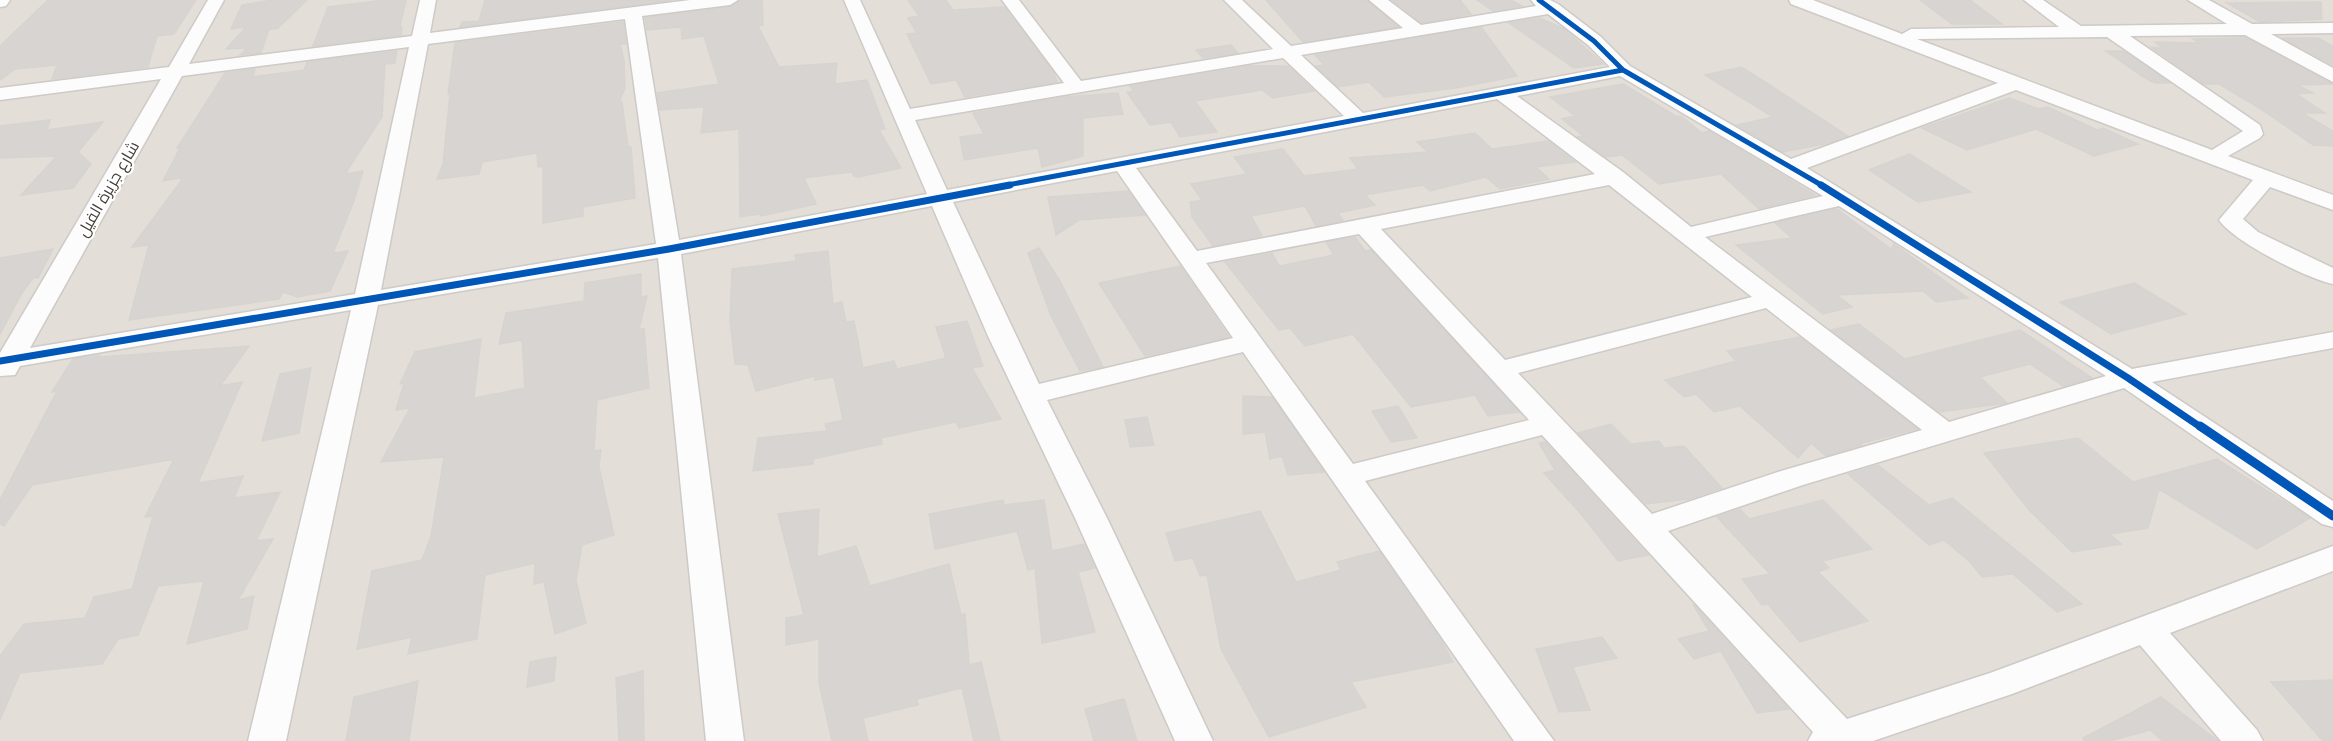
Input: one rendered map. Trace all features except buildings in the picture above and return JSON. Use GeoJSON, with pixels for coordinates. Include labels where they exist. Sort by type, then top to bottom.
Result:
{"type":"FeatureCollection","features":[{"type":"Feature","properties":{"kind":"street","name":"شارع جزيرة الفيل"},"geometry":{"type":"LineString","coordinates":[[4,366],[216,0]]}},
{"type":"Feature","properties":{"kind":"street"},"geometry":{"type":"LineString","coordinates":[[267,741],[366,301],[428,0]]}},
{"type":"Feature","properties":{"kind":"street"},"geometry":{"type":"LineString","coordinates":[[585,0],[585,19]]}},
{"type":"Feature","properties":{"kind":"street"},"geometry":{"type":"LineString","coordinates":[[0,94],[730,0]]}},
{"type":"Feature","properties":{"kind":"street"},"geometry":{"type":"LineString","coordinates":[[852,0],[1001,336],[1194,741]]}},
{"type":"Feature","properties":{"kind":"street"},"geometry":{"type":"LineString","coordinates":[[1010,0],[1076,87]]}},
{"type":"Feature","properties":{"kind":"street"},"geometry":{"type":"LineString","coordinates":[[1232,0],[1359,120]]}},
{"type":"Feature","properties":{"kind":"street"},"geometry":{"type":"LineString","coordinates":[[1377,0],[1417,30]]}},
{"type":"Feature","properties":{"kind":"street"},"geometry":{"type":"LineString","coordinates":[[1797,0],[2333,203]]}},
{"type":"Feature","properties":{"kind":"street"},"geometry":{"type":"LineString","coordinates":[[1820,0],[2333,192]]}},
{"type":"Feature","properties":{"kind":"street"},"geometry":{"type":"LineString","coordinates":[[2032,0],[2078,32]]}},
{"type":"Feature","properties":{"kind":"street"},"geometry":{"type":"LineString","coordinates":[[2196,0],[2333,76]]}},
{"type":"Feature","properties":{"kind":"street"},"geometry":{"type":"LineString","coordinates":[[903,116],[1417,30],[1545,4],[1610,54],[1623,70],[1843,198],[2128,378],[2333,516]]}},
{"type":"Feature","properties":{"kind":"street"},"geometry":{"type":"LineString","coordinates":[[633,13],[669,249],[724,741]]}},
{"type":"Feature","properties":{"kind":"street"},"geometry":{"type":"LineString","coordinates":[[1911,34],[2333,28]]}},
{"type":"Feature","properties":{"kind":"street"},"geometry":{"type":"LineString","coordinates":[[2112,32],[2253,129],[2253,134],[2222,151]]}},
{"type":"Feature","properties":{"kind":"street"},"geometry":{"type":"LineString","coordinates":[[4,366],[1124,166],[1623,70]]}},
{"type":"Feature","properties":{"kind":"street"},"geometry":{"type":"LineString","coordinates":[[1789,167],[2016,83]]}},
{"type":"Feature","properties":{"kind":"street"},"geometry":{"type":"LineString","coordinates":[[1502,94],[1615,177],[1769,300],[1944,432]]}},
{"type":"Feature","properties":{"kind":"street"},"geometry":{"type":"LineString","coordinates":[[1124,166],[1535,741]]}},
{"type":"Feature","properties":{"kind":"street"},"geometry":{"type":"LineString","coordinates":[[1192,259],[1615,177]]}},
{"type":"Feature","properties":{"kind":"street"},"geometry":{"type":"LineString","coordinates":[[2266,178],[2230,220],[2250,237],[2333,277]]}},
{"type":"Feature","properties":{"kind":"street"},"geometry":{"type":"LineString","coordinates":[[1686,235],[1843,198]]}},
{"type":"Feature","properties":{"kind":"street"},"geometry":{"type":"LineString","coordinates":[[1364,225],[1833,738],[1999,684],[2333,558]]}},
{"type":"Feature","properties":{"kind":"street"},"geometry":{"type":"LineString","coordinates":[[1499,370],[1769,300]]}},
{"type":"Feature","properties":{"kind":"street"},"geometry":{"type":"LineString","coordinates":[[1643,528],[1792,478],[2128,378],[2333,340]]}},
{"type":"Feature","properties":{"kind":"street"},"geometry":{"type":"LineString","coordinates":[[1031,395],[1250,342]]}},
{"type":"Feature","properties":{"kind":"street"},"geometry":{"type":"LineString","coordinates":[[1344,476],[1548,424]]}},
{"type":"Feature","properties":{"kind":"street"},"geometry":{"type":"LineString","coordinates":[[2147,630],[2244,741]]}},
{"type":"Feature","properties":{"kind":"shaded area"},"geometry":{"type":"Polygon","coordinates":[[[0,0],[2333,0],[2333,741],[0,741],[0,0]]]}},
{"type":"Feature","properties":{"kind":"cycle path"},"geometry":{"type":"LineString","coordinates":[[1539,0],[1594,41],[1623,70],[1843,198],[2128,378],[2333,516]]}},
{"type":"Feature","properties":{"kind":"cycle path"},"geometry":{"type":"LineString","coordinates":[[0,361],[669,249],[1623,70]]}}]}
